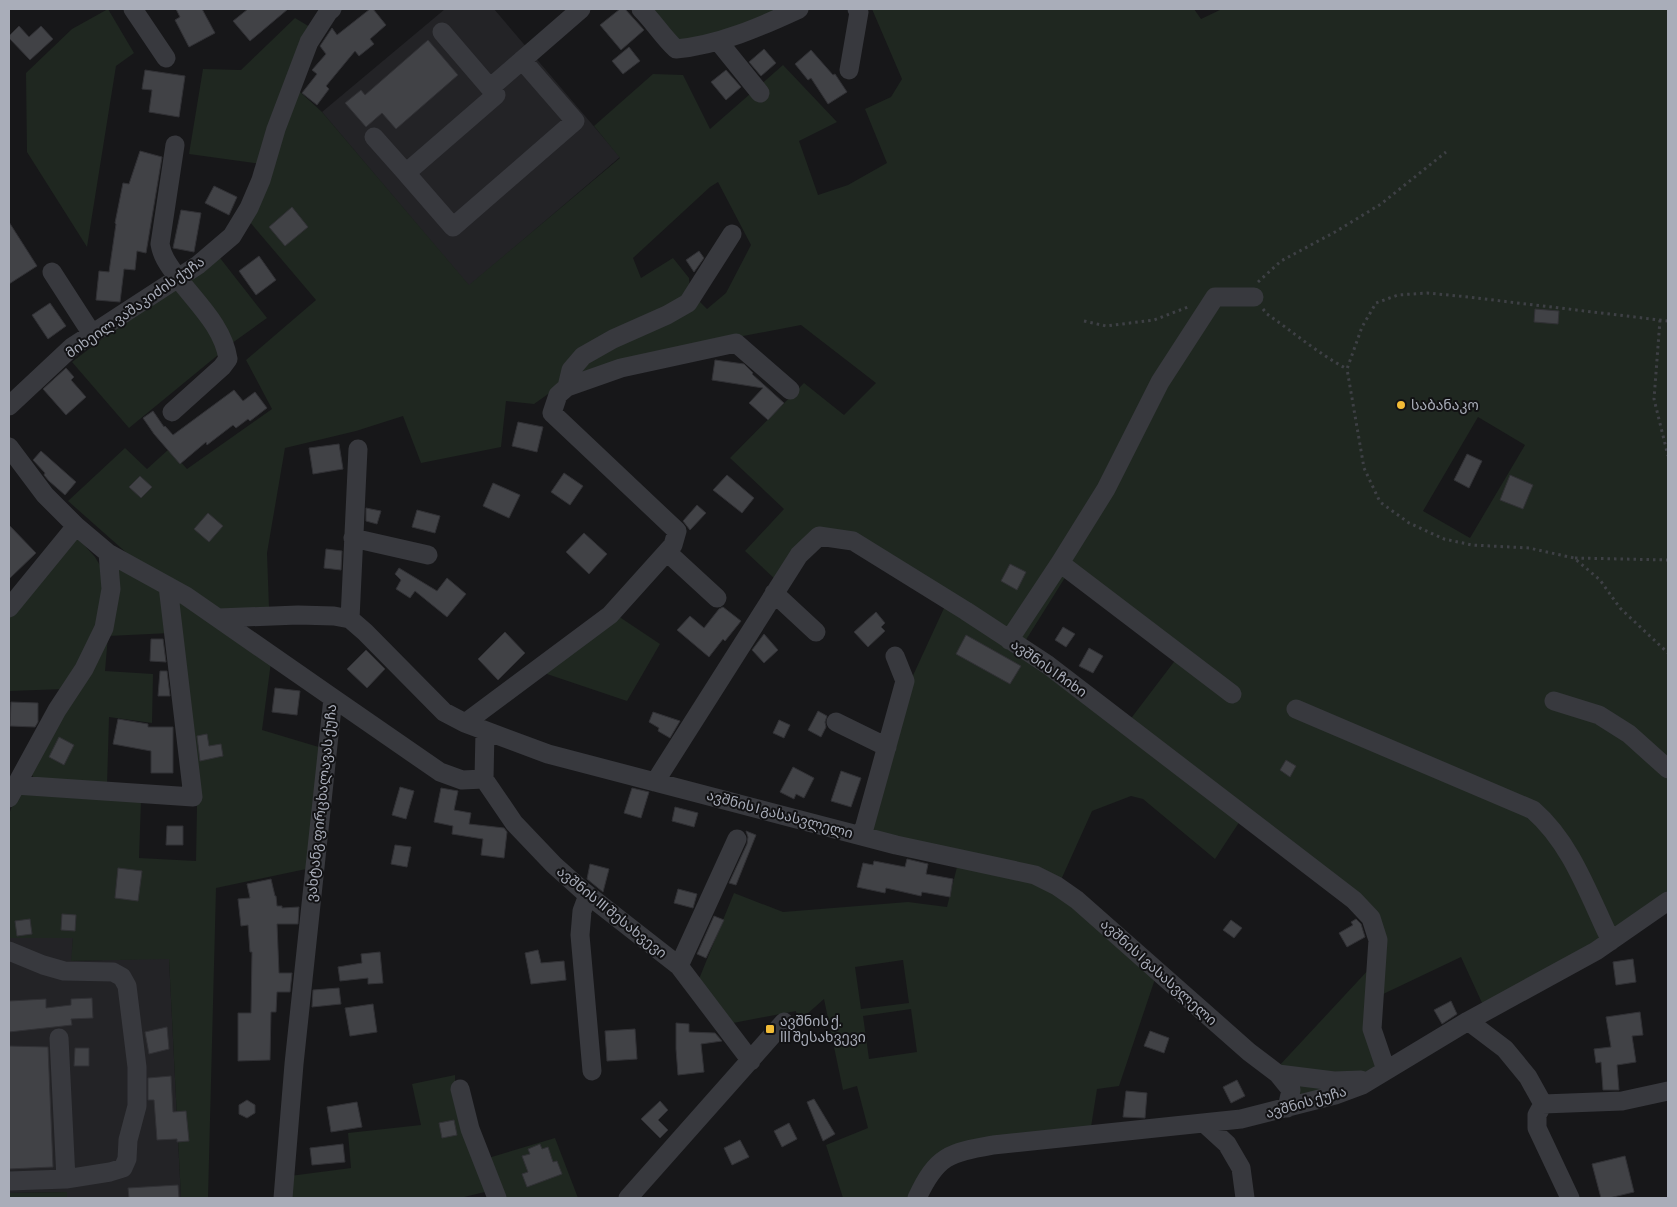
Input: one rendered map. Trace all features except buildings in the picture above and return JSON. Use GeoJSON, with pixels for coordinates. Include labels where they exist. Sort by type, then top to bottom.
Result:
{"type":"FeatureCollection","features":[{"type":"Feature","properties":{"kind":"street"},"geometry":{"type":"LineString","coordinates":[[133,9],[166,58]]}},
{"type":"Feature","properties":{"kind":"street","name":"მიხეილ ვაშაკიძის ქუჩა"},"geometry":{"type":"LineString","coordinates":[[9,406],[72,347],[198,265],[232,236],[249,208],[261,180],[276,130],[309,42],[332,9]]}},
{"type":"Feature","properties":{"kind":"street"},"geometry":{"type":"LineString","coordinates":[[490,88],[581,9]]}},
{"type":"Feature","properties":{"kind":"street"},"geometry":{"type":"LineString","coordinates":[[641,9],[676,49],[699,47],[764,25],[799,9]]}},
{"type":"Feature","properties":{"kind":"street"},"geometry":{"type":"LineString","coordinates":[[849,70],[858,9]]}},
{"type":"Feature","properties":{"kind":"street"},"geometry":{"type":"LineString","coordinates":[[406,173],[496,95],[442,32]]}},
{"type":"Feature","properties":{"kind":"street"},"geometry":{"type":"LineString","coordinates":[[718,40],[760,94]]}},
{"type":"Feature","properties":{"kind":"street"},"geometry":{"type":"LineString","coordinates":[[374,136],[406,173],[448,232],[576,121],[522,60]]}},
{"type":"Feature","properties":{"kind":"street"},"geometry":{"type":"LineString","coordinates":[[172,412],[228,359],[227,352],[215,325],[161,253],[160,244],[175,145]]}},
{"type":"Feature","properties":{"kind":"street"},"geometry":{"type":"LineString","coordinates":[[567,387],[571,370],[583,356],[613,339],[667,315],[688,303],[732,234]]}},
{"type":"Feature","properties":{"kind":"street"},"geometry":{"type":"LineString","coordinates":[[52,272],[92,334]]}},
{"type":"Feature","properties":{"kind":"street"},"geometry":{"type":"LineString","coordinates":[[1009,640],[1106,489],[1160,382],[1215,297],[1254,297]]}},
{"type":"Feature","properties":{"kind":"street"},"geometry":{"type":"LineString","coordinates":[[465,723],[610,615],[673,545],[677,531],[552,413],[558,395],[567,387],[621,368],[736,343],[790,390]]}},
{"type":"Feature","properties":{"kind":"street","name":"ვახტანგ ფირცხალავას ქუჩა"},"geometry":{"type":"LineString","coordinates":[[9,447],[46,495],[76,526],[108,553],[186,596],[333,698],[294,1064],[283,1198]]}},
{"type":"Feature","properties":{"kind":"street"},"geometry":{"type":"LineString","coordinates":[[218,618],[298,615],[334,616],[350,619],[358,449]]}},
{"type":"Feature","properties":{"kind":"street"},"geometry":{"type":"LineString","coordinates":[[9,608],[76,526]]}},
{"type":"Feature","properties":{"kind":"street","name":"ავშნის I ჩიხი"},"geometry":{"type":"LineString","coordinates":[[655,782],[798,555],[819,536],[853,541],[1048,665],[1354,900],[1370,918],[1378,940],[1372,1029],[1379,1075]]}},
{"type":"Feature","properties":{"kind":"street"},"geometry":{"type":"LineString","coordinates":[[353,538],[428,555]]}},
{"type":"Feature","properties":{"kind":"street"},"geometry":{"type":"LineString","coordinates":[[667,552],[717,598]]}},
{"type":"Feature","properties":{"kind":"street"},"geometry":{"type":"LineString","coordinates":[[108,553],[111,589],[104,628],[84,669],[57,710],[12,792],[193,797],[168,586]]}},
{"type":"Feature","properties":{"kind":"street"},"geometry":{"type":"LineString","coordinates":[[1060,563],[1232,694]]}},
{"type":"Feature","properties":{"kind":"street"},"geometry":{"type":"LineString","coordinates":[[774,593],[816,632]]}},
{"type":"Feature","properties":{"kind":"street","name":"ავშნის I გასასვლელი"},"geometry":{"type":"LineString","coordinates":[[350,619],[444,712],[465,723],[548,754],[862,836],[1035,875],[1057,886],[1077,900],[1249,1052],[1278,1074],[1291,1090],[1287,1108]]}},
{"type":"Feature","properties":{"kind":"street"},"geometry":{"type":"LineString","coordinates":[[862,836],[905,681],[896,656]]}},
{"type":"Feature","properties":{"kind":"street"},"geometry":{"type":"LineString","coordinates":[[333,698],[440,772],[462,780],[484,779],[485,730]]}},
{"type":"Feature","properties":{"kind":"street"},"geometry":{"type":"LineString","coordinates":[[1554,701],[1599,715],[1629,734],[1668,769]]}},
{"type":"Feature","properties":{"kind":"street"},"geometry":{"type":"LineString","coordinates":[[1296,709],[1533,810],[1547,822],[1572,859],[1611,941]]}},
{"type":"Feature","properties":{"kind":"street"},"geometry":{"type":"LineString","coordinates":[[836,722],[887,746]]}},
{"type":"Feature","properties":{"kind":"street","name":"ავშნის III შესახვევი"},"geometry":{"type":"LineString","coordinates":[[484,779],[514,823],[554,865],[588,895],[678,966],[751,1061]]}},
{"type":"Feature","properties":{"kind":"street"},"geometry":{"type":"LineString","coordinates":[[678,966],[737,839]]}},
{"type":"Feature","properties":{"kind":"street"},"geometry":{"type":"LineString","coordinates":[[588,895],[582,911],[580,935],[592,1071]]}},
{"type":"Feature","properties":{"kind":"street","name":"ავშნის ქუჩა"},"geometry":{"type":"LineString","coordinates":[[917,1198],[935,1166],[947,1156],[969,1150],[993,1145],[1241,1119],[1335,1096],[1362,1085],[1468,1021],[1596,951],[1668,900]]}},
{"type":"Feature","properties":{"kind":"street"},"geometry":{"type":"LineString","coordinates":[[9,951],[43,965],[64,971],[113,972],[122,977],[127,986],[138,1067],[137,1106],[128,1140],[127,1159],[123,1168],[66,1179],[9,1181]]}},
{"type":"Feature","properties":{"kind":"street"},"geometry":{"type":"LineString","coordinates":[[1468,1021],[1505,1049],[1528,1077],[1542,1104]]}},
{"type":"Feature","properties":{"kind":"street"},"geometry":{"type":"LineString","coordinates":[[628,1198],[784,1022]]}},
{"type":"Feature","properties":{"kind":"street"},"geometry":{"type":"LineString","coordinates":[[58,1038],[66,1179]]}},
{"type":"Feature","properties":{"kind":"street"},"geometry":{"type":"LineString","coordinates":[[1278,1074],[1334,1081],[1379,1075]]}},
{"type":"Feature","properties":{"kind":"street"},"geometry":{"type":"LineString","coordinates":[[460,1089],[470,1129],[497,1198]]}},
{"type":"Feature","properties":{"kind":"street"},"geometry":{"type":"LineString","coordinates":[[1542,1104],[1622,1101],[1668,1091]]}},
{"type":"Feature","properties":{"kind":"street"},"geometry":{"type":"LineString","coordinates":[[1542,1104],[1537,1115],[1537,1128],[1570,1198]]}},
{"type":"Feature","properties":{"kind":"street"},"geometry":{"type":"LineString","coordinates":[[1204,1123],[1227,1144],[1241,1168],[1245,1198]]}},
{"type":"Feature","properties":{"kind":"path"},"geometry":{"type":"LineString","coordinates":[[1347,370],[1327,358],[1266,314],[1254,297],[1256,283],[1281,261],[1382,204],[1446,152]]}},
{"type":"Feature","properties":{"kind":"path"},"geometry":{"type":"LineString","coordinates":[[1668,321],[1468,297],[1427,294],[1398,295],[1376,303],[1362,326],[1347,370],[1364,468],[1380,502],[1409,522],[1444,539],[1472,545],[1529,548],[1574,558],[1668,560]]}},
{"type":"Feature","properties":{"kind":"path"},"geometry":{"type":"LineString","coordinates":[[1084,321],[1106,326],[1154,320],[1189,307]]}},
{"type":"Feature","properties":{"kind":"path"},"geometry":{"type":"LineString","coordinates":[[1660,320],[1654,399],[1668,456]]}},
{"type":"Feature","properties":{"kind":"path"},"geometry":{"type":"LineString","coordinates":[[1574,558],[1600,580],[1620,608],[1668,653]]}},
{"type":"Feature","properties":{"kind":"shaded area"},"geometry":{"type":"Polygon","coordinates":[[[108,9],[134,53],[116,66],[87,247],[27,152],[26,73],[72,29],[108,9]]]}},
{"type":"Feature","properties":{"kind":"shaded area"},"geometry":{"type":"Polygon","coordinates":[[[445,9],[494,9],[620,157],[469,286],[322,112],[445,9]]]}},
{"type":"Feature","properties":{"kind":"shaded area"},"geometry":{"type":"Polygon","coordinates":[[[649,9],[784,9],[696,41],[675,40],[649,9]]]}},
{"type":"Feature","properties":{"kind":"shaded area"},"geometry":{"type":"Polygon","coordinates":[[[872,9],[1194,9],[1201,19],[1222,9],[1668,9],[1668,896],[1595,946],[1483,1005],[1461,957],[1379,996],[1383,937],[1129,721],[1183,650],[1071,568],[1024,643],[817,530],[776,580],[745,551],[784,509],[730,458],[804,383],[844,415],[876,383],[801,325],[696,345],[558,387],[534,404],[506,401],[501,447],[421,463],[403,416],[356,431],[285,448],[267,553],[269,608],[215,610],[129,555],[68,501],[125,448],[147,469],[169,449],[187,469],[272,409],[246,360],[316,300],[249,221],[299,91],[322,112],[469,285],[620,158],[594,126],[653,74],[683,75],[710,129],[783,65],[837,122],[799,141],[818,195],[848,185],[887,163],[865,109],[891,97],[902,79],[872,9]],[[718,182],[710,187],[633,258],[641,278],[673,258],[689,278],[690,292],[707,309],[726,293],[751,245],[718,182]],[[1478,417],[1423,511],[1470,538],[1525,445],[1478,417]]]}},
{"type":"Feature","properties":{"kind":"shaded area"},"geometry":{"type":"Polygon","coordinates":[[[295,18],[310,27],[261,164],[189,154],[203,69],[241,70],[295,18]]]}},
{"type":"Feature","properties":{"kind":"shaded area"},"geometry":{"type":"Polygon","coordinates":[[[220,258],[267,318],[235,341],[129,428],[72,362],[102,339],[220,258]]]}},
{"type":"Feature","properties":{"kind":"shaded area"},"geometry":{"type":"Polygon","coordinates":[[[76,536],[95,557],[104,572],[100,625],[65,689],[9,691],[9,617],[76,536]]]}},
{"type":"Feature","properties":{"kind":"shaded area"},"geometry":{"type":"Polygon","coordinates":[[[117,568],[162,588],[171,633],[108,636],[105,671],[153,674],[152,723],[109,717],[107,786],[34,779],[29,768],[94,661],[117,568]]]}},
{"type":"Feature","properties":{"kind":"shaded area"},"geometry":{"type":"Polygon","coordinates":[[[174,596],[271,662],[262,730],[322,748],[311,868],[216,888],[208,1198],[181,1198],[169,959],[71,961],[73,938],[9,938],[9,814],[18,791],[141,801],[139,858],[196,861],[197,806],[195,777],[174,596]]]}},
{"type":"Feature","properties":{"kind":"shaded area"},"geometry":{"type":"Polygon","coordinates":[[[945,606],[1020,655],[1240,821],[1215,859],[1143,799],[1131,796],[1092,811],[1060,882],[869,831],[910,682],[945,606]]]}},
{"type":"Feature","properties":{"kind":"shaded area"},"geometry":{"type":"Polygon","coordinates":[[[618,616],[660,644],[627,701],[544,673],[618,616]]]}},
{"type":"Feature","properties":{"kind":"shaded area"},"geometry":{"type":"Polygon","coordinates":[[[957,867],[1028,879],[1048,888],[1156,976],[1119,1086],[1097,1089],[1091,1127],[951,1148],[914,1198],[843,1198],[826,1145],[868,1128],[857,1086],[843,1090],[824,999],[798,1022],[796,1011],[728,1024],[699,979],[734,893],[783,912],[908,902],[947,907],[957,867]],[[903,960],[855,967],[861,1009],[909,1003],[903,960]],[[911,1009],[863,1016],[869,1059],[917,1052],[911,1009]]]}},
{"type":"Feature","properties":{"kind":"shaded area"},"geometry":{"type":"Polygon","coordinates":[[[9,938],[73,938],[72,961],[169,958],[181,1198],[67,1198],[66,1192],[9,1193],[9,938]]]}},
{"type":"Feature","properties":{"kind":"shaded area"},"geometry":{"type":"Polygon","coordinates":[[[1371,967],[1378,1070],[1294,1102],[1278,1067],[1371,967]]]}},
{"type":"Feature","properties":{"kind":"shaded area"},"geometry":{"type":"Polygon","coordinates":[[[455,1075],[455,1089],[489,1191],[460,1198],[286,1198],[290,1176],[351,1168],[348,1133],[421,1125],[412,1084],[455,1075]]]}},
{"type":"Feature","properties":{"kind":"shaded area"},"geometry":{"type":"Polygon","coordinates":[[[555,1138],[578,1198],[501,1198],[485,1159],[555,1138]]]}},
{"type":"Feature","properties":{"kind":"shaded area"},"geometry":{"type":"Polygon","coordinates":[[[67,1192],[67,1198],[9,1198],[9,1193],[67,1192]]]}},
{"type":"Feature","properties":{"kind":"place","name":"საბანაკო"},"geometry":{"type":"Point","coordinates":[1401,405]}},
{"type":"Feature","properties":{"kind":"place","name":"ავშნის ქ. III შესახვევი"},"geometry":{"type":"Point","coordinates":[770,1029]}}]}
